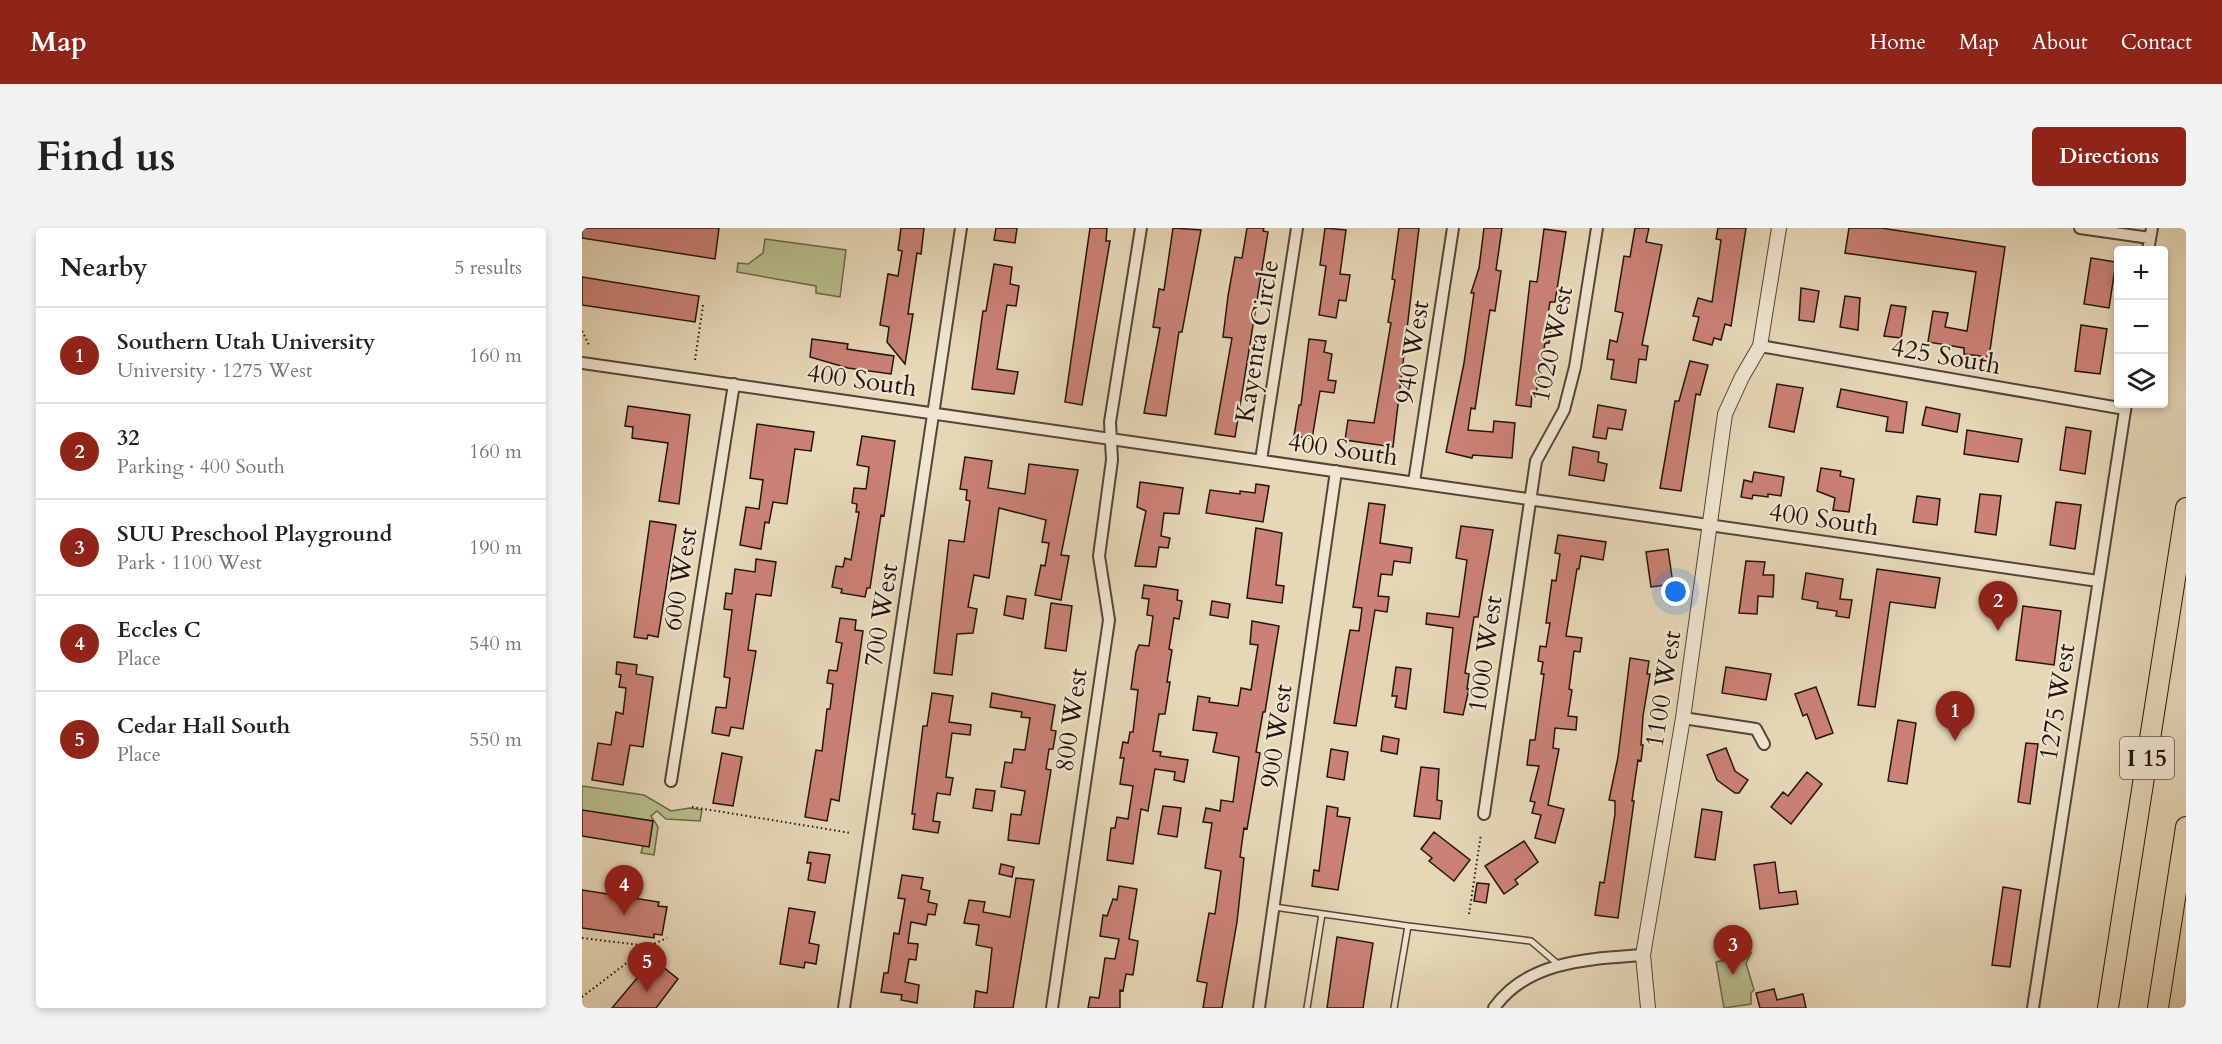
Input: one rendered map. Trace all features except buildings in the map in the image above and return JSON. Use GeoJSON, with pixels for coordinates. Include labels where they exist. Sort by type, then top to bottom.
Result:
{"type":"FeatureCollection","features":[{"type":"Feature","properties":{"kind":"highway","name":"I 15"},"geometry":{"type":"LineString","coordinates":[[2108,1008],[2186,508]]}},
{"type":"Feature","properties":{"kind":"highway"},"geometry":{"type":"LineString","coordinates":[[2158,1008],[2186,827]]}},
{"type":"Feature","properties":{"kind":"street","name":"700 West"},"geometry":{"type":"LineString","coordinates":[[844,1008],[961,228]]}},
{"type":"Feature","properties":{"kind":"street"},"geometry":{"type":"LineString","coordinates":[[1111,439],[1110,422],[1141,228]]}},
{"type":"Feature","properties":{"kind":"street","name":"Kayenta Circle"},"geometry":{"type":"LineString","coordinates":[[1261,460],[1297,228]]}},
{"type":"Feature","properties":{"kind":"street","name":"940 West"},"geometry":{"type":"LineString","coordinates":[[1414,482],[1453,228]]}},
{"type":"Feature","properties":{"kind":"street","name":"1020 West"},"geometry":{"type":"LineString","coordinates":[[1530,500],[1536,461],[1564,410],[1575,367],[1597,228]]}},
{"type":"Feature","properties":{"kind":"street","name":"1100 West"},"geometry":{"type":"LineString","coordinates":[[1648,1008],[1643,955],[1683,718],[1712,525],[1725,414],[1742,377],[1760,346],[1779,228]]}},
{"type":"Feature","properties":{"kind":"street"},"geometry":{"type":"LineString","coordinates":[[2080,228],[2151,233]]}},
{"type":"Feature","properties":{"kind":"street","name":"425 South"},"geometry":{"type":"LineString","coordinates":[[1760,346],[2114,404]]}},
{"type":"Feature","properties":{"kind":"street","name":"400 South"},"geometry":{"type":"LineString","coordinates":[[582,363],[2098,581]]}},
{"type":"Feature","properties":{"kind":"street","name":"600 West"},"geometry":{"type":"LineString","coordinates":[[670,782],[734,384]]}},
{"type":"Feature","properties":{"kind":"street","name":"1275 West"},"geometry":{"type":"LineString","coordinates":[[2032,1008],[2126,408]]}},
{"type":"Feature","properties":{"kind":"street","name":"800 West"},"geometry":{"type":"LineString","coordinates":[[1052,1008],[1109,620],[1099,556],[1112,460],[1111,439]]}},
{"type":"Feature","properties":{"kind":"street","name":"900 West"},"geometry":{"type":"LineString","coordinates":[[1258,1008],[1336,471]]}},
{"type":"Feature","properties":{"kind":"street","name":"1000 West"},"geometry":{"type":"LineString","coordinates":[[1484,814],[1530,500]]}},
{"type":"Feature","properties":{"kind":"street"},"geometry":{"type":"LineString","coordinates":[[1683,718],[1756,729],[1764,744]]}},
{"type":"Feature","properties":{"kind":"street"},"geometry":{"type":"LineString","coordinates":[[1494,1008],[1520,983],[1559,965],[1586,959],[1643,955]]}},
{"type":"Feature","properties":{"kind":"lane"},"geometry":{"type":"LineString","coordinates":[[1274,907],[1531,941],[1559,965]]}},
{"type":"Feature","properties":{"kind":"lane"},"geometry":{"type":"LineString","coordinates":[[1307,1008],[1322,914]]}},
{"type":"Feature","properties":{"kind":"lane"},"geometry":{"type":"LineString","coordinates":[[1395,1008],[1408,926]]}},
{"type":"Feature","properties":{"kind":"path"},"geometry":{"type":"LineString","coordinates":[[695,360],[703,305]]}},
{"type":"Feature","properties":{"kind":"path"},"geometry":{"type":"LineString","coordinates":[[582,331],[589,345]]}},
{"type":"Feature","properties":{"kind":"path"},"geometry":{"type":"LineString","coordinates":[[692,807],[851,832]]}},
{"type":"Feature","properties":{"kind":"path"},"geometry":{"type":"LineString","coordinates":[[1469,914],[1481,834]]}},
{"type":"Feature","properties":{"kind":"path"},"geometry":{"type":"LineString","coordinates":[[582,938],[649,946]]}},
{"type":"Feature","properties":{"kind":"path"},"geometry":{"type":"LineString","coordinates":[[582,997],[649,946],[667,938]]}},
{"type":"Feature","properties":{"kind":"green space"},"geometry":{"type":"Polygon","coordinates":[[[765,239],[846,250],[840,297],[816,293],[816,286],[737,272],[738,263],[748,264],[763,253],[765,239]]]}},
{"type":"Feature","properties":{"kind":"green space"},"geometry":{"type":"Polygon","coordinates":[[[582,786],[644,795],[671,811],[690,808],[702,810],[700,821],[666,819],[657,811],[651,816],[658,827],[654,855],[641,853],[643,846],[582,811],[582,786]]]}},
{"type":"Feature","properties":{"kind":"green space"},"geometry":{"type":"Polygon","coordinates":[[[1751,953],[1746,963],[1754,990],[1751,993],[1751,1004],[1724,1008],[1716,962],[1751,953]]]}},
{"type":"Feature","properties":{"kind":"place","name":"32"},"geometry":{"type":"Point","coordinates":[1998,631]}},
{"type":"Feature","properties":{"kind":"place","name":"Southern Utah University"},"geometry":{"type":"Point","coordinates":[1955,741]}},
{"type":"Feature","properties":{"kind":"place","name":"Eccles C"},"geometry":{"type":"Point","coordinates":[624,915]}},
{"type":"Feature","properties":{"kind":"place","name":"SUU Preschool Playground"},"geometry":{"type":"Point","coordinates":[1733,975]}},
{"type":"Feature","properties":{"kind":"place","name":"Cedar Hall South"},"geometry":{"type":"Point","coordinates":[647,992]}}]}
